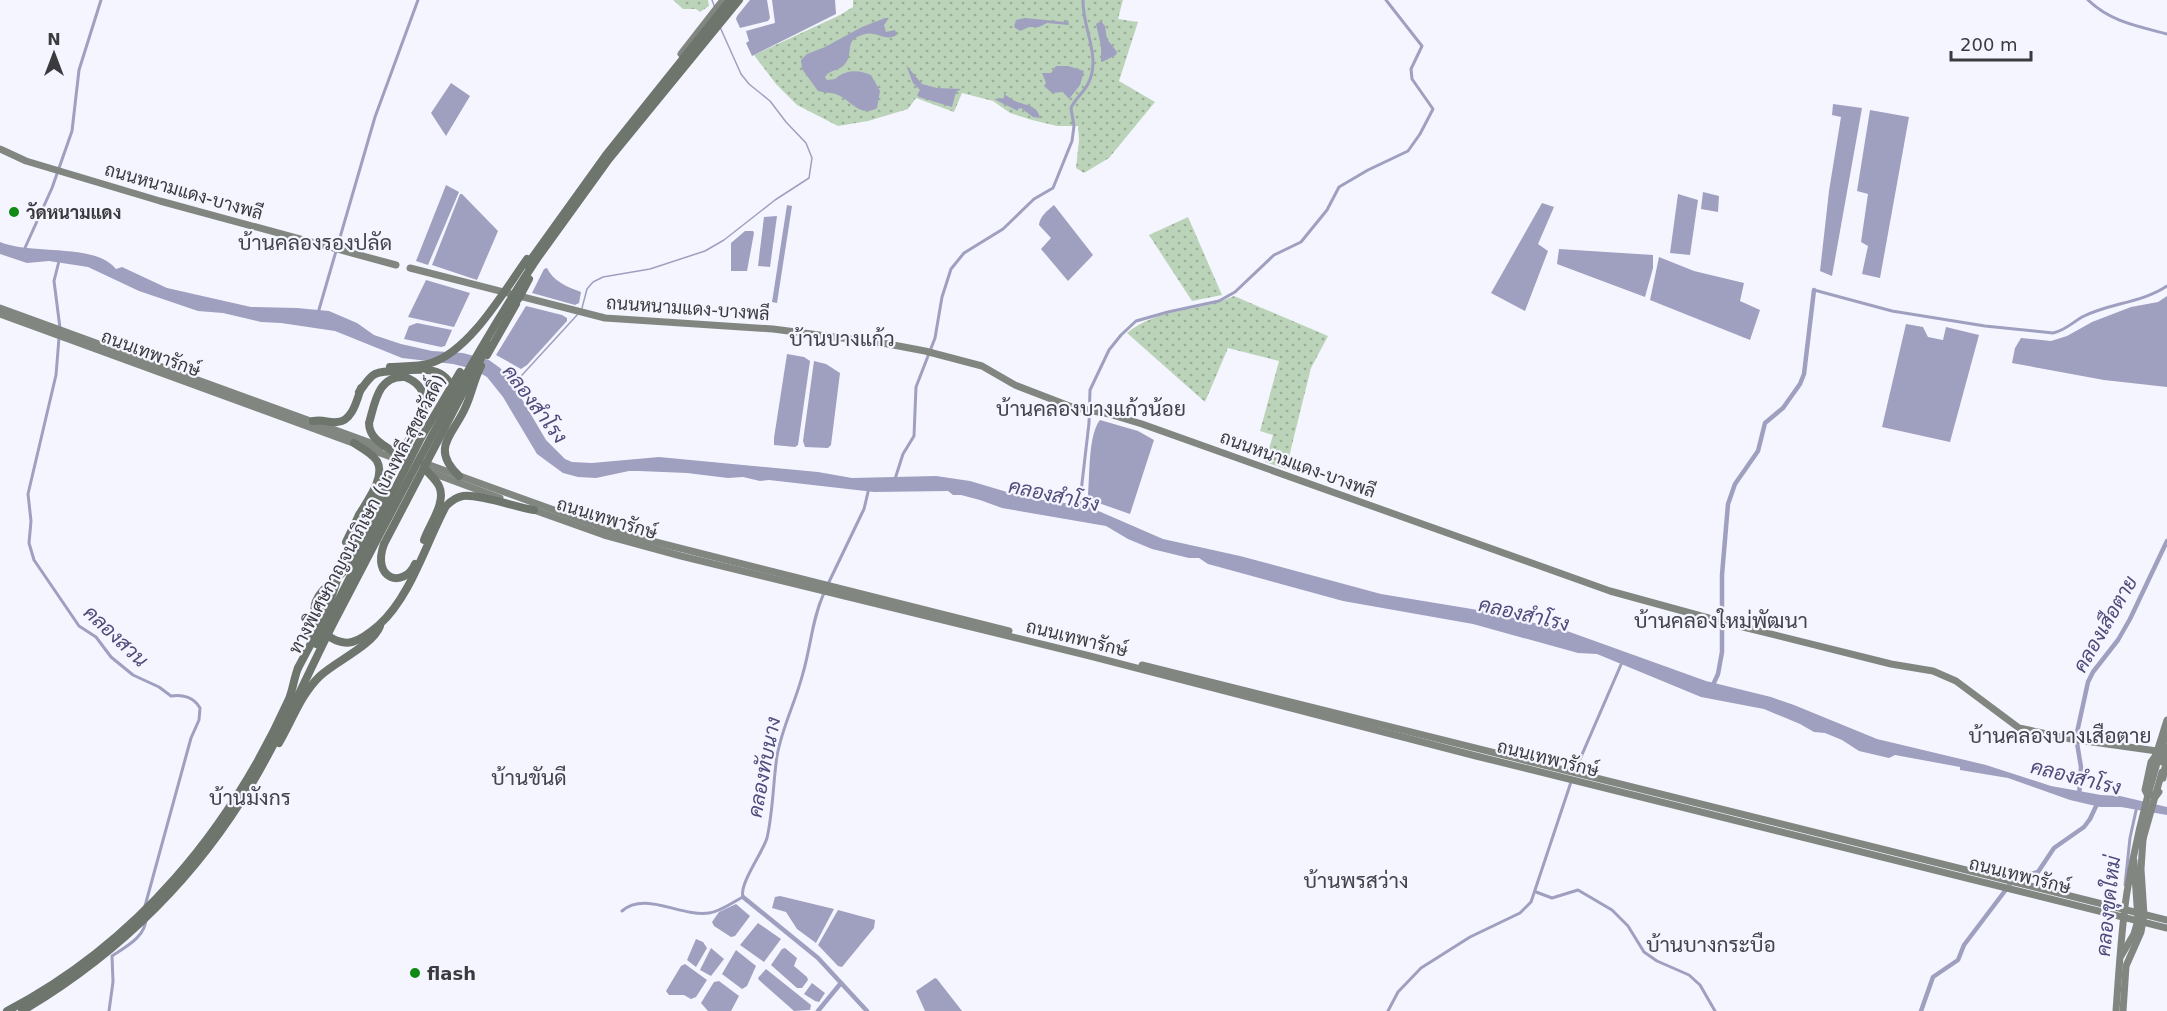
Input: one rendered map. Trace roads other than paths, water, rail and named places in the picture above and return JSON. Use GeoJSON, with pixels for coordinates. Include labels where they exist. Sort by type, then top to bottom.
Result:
{"type":"FeatureCollection","features":[{"type":"Feature","properties":{"kind":"highway","name":"ทางพิเศษกาญจนาภิเษก (บางพลี-สุขสวัสดิ์)"},"geometry":{"type":"LineString","coordinates":[[22,1011],[91,965],[136,928],[186,875],[218,835],[264,762],[380,543],[417,462],[466,372],[536,260],[623,142],[739,0]]}},
{"type":"Feature","properties":{"kind":"highway","name":"ทางพิเศษกาญจนาภิเษก (บางพลี-สุขสวัสดิ์)"},"geometry":{"type":"LineString","coordinates":[[7,1011],[52,985],[110,943],[146,911],[209,838],[235,800],[258,760],[421,438],[493,318],[551,230],[725,1]]}},
{"type":"Feature","properties":{"kind":"highway"},"geometry":{"type":"LineString","coordinates":[[314,421],[346,420],[353,409],[365,377],[371,371],[429,363],[449,354],[484,320],[531,252],[551,230]]}},
{"type":"Feature","properties":{"kind":"highway"},"geometry":{"type":"LineString","coordinates":[[459,476],[450,468],[444,456],[446,441],[463,413],[479,370],[519,298],[536,260]]}},
{"type":"Feature","properties":{"kind":"highway"},"geometry":{"type":"LineString","coordinates":[[380,543],[492,339],[519,298]]}},
{"type":"Feature","properties":{"kind":"highway"},"geometry":{"type":"LineString","coordinates":[[359,392],[376,374],[408,370],[434,370],[444,375],[451,383],[453,391],[452,406],[380,543],[381,567],[387,575],[396,578],[403,577],[413,569],[441,500],[440,488],[427,471]]}},
{"type":"Feature","properties":{"kind":"highway"},"geometry":{"type":"LineString","coordinates":[[298,668],[330,606],[346,554],[422,416],[425,402],[422,389],[412,379],[405,377],[392,378],[382,385],[369,423],[369,428],[375,438],[394,452]]}},
{"type":"Feature","properties":{"kind":"highway"},"geometry":{"type":"LineString","coordinates":[[381,623],[359,639],[348,642],[333,638],[323,632],[316,619],[316,600],[344,570],[400,467],[421,438]]}},
{"type":"Feature","properties":{"kind":"highway"},"geometry":{"type":"LineString","coordinates":[[290,696],[304,650],[327,606],[346,541],[378,481],[379,466],[371,455],[354,442]]}},
{"type":"Feature","properties":{"kind":"highway"},"geometry":{"type":"LineString","coordinates":[[264,762],[282,738],[312,684],[336,661],[369,640],[378,631],[381,623],[413,578],[446,506],[460,496],[475,496],[534,510]]}},
{"type":"Feature","properties":{"kind":"main road"},"geometry":{"type":"LineString","coordinates":[[681,54],[725,1]]}},
{"type":"Feature","properties":{"kind":"main road","name":"ถนนหนามแดง-บางพลี"},"geometry":{"type":"LineString","coordinates":[[0,149],[26,161],[199,213],[396,265]]}},
{"type":"Feature","properties":{"kind":"main road","name":"ถนนหนามแดง-บางพลี"},"geometry":{"type":"LineString","coordinates":[[410,268],[580,313],[618,320],[787,330],[888,344],[982,366],[1015,385],[1068,406],[1142,424],[1610,591],[1891,664],[1933,671],[1956,681],[2019,728],[2077,740],[2163,753]]}},
{"type":"Feature","properties":{"kind":"main road","name":"ถนนเทพารักษ์"},"geometry":{"type":"LineString","coordinates":[[0,308],[60,333]]}},
{"type":"Feature","properties":{"kind":"main road","name":"ถนนเทพารักษ์"},"geometry":{"type":"LineString","coordinates":[[0,314],[60,333],[271,409],[427,471],[604,535],[682,552],[1573,777],[2012,885],[2115,911],[2139,920],[2164,920]]}},
{"type":"Feature","properties":{"kind":"main road","name":"ถนนเทพารักษ์"},"geometry":{"type":"LineString","coordinates":[[271,409],[314,421],[612,531],[682,552]]}},
{"type":"Feature","properties":{"kind":"main road"},"geometry":{"type":"LineString","coordinates":[[2163,753],[2151,762],[2145,790],[2147,794],[2156,796],[2159,790],[2167,720]]}},
{"type":"Feature","properties":{"kind":"main road"},"geometry":{"type":"LineString","coordinates":[[2118,1011],[2123,924],[2130,873],[2167,731]]}},
{"type":"Feature","properties":{"kind":"main road"},"geometry":{"type":"LineString","coordinates":[[2118,1011],[2134,869],[2167,738]]}},
{"type":"Feature","properties":{"kind":"main road"},"geometry":{"type":"LineString","coordinates":[[2118,1011],[2126,966],[2139,920],[2134,837],[2152,769],[2163,753]]}},
{"type":"Feature","properties":{"kind":"main road"},"geometry":{"type":"LineString","coordinates":[[2118,1011],[2119,962],[2145,905],[2141,869],[2143,839],[2162,769],[2163,753]]}},
{"type":"Feature","properties":{"kind":"main road"},"geometry":{"type":"LineString","coordinates":[[2115,911],[2132,903],[2137,891]]}},
{"type":"Feature","properties":{"kind":"main road"},"geometry":{"type":"LineString","coordinates":[[2145,905],[2151,913],[2164,920]]}},
{"type":"Feature","properties":{"kind":"main road"},"geometry":{"type":"LineString","coordinates":[[2139,920],[2167,928]]}},
{"type":"Feature","properties":{"kind":"water"},"geometry":{"type":"Polygon","coordinates":[[[750,0],[767,0],[770,18],[768,21],[740,28],[737,16],[750,0]]]}},
{"type":"Feature","properties":{"kind":"water"},"geometry":{"type":"Polygon","coordinates":[[[772,0],[835,0],[836,14],[752,56],[746,43],[749,41],[746,31],[775,23],[772,0]]]}},
{"type":"Feature","properties":{"kind":"water"},"geometry":{"type":"Polygon","coordinates":[[[889,18],[884,25],[886,32],[895,30],[897,35],[889,37],[869,33],[858,37],[851,43],[845,64],[825,77],[827,80],[835,79],[852,71],[871,75],[880,91],[877,108],[871,111],[861,110],[838,95],[818,91],[802,69],[801,60],[807,54],[889,18]]]}},
{"type":"Feature","properties":{"kind":"water"},"geometry":{"type":"Polygon","coordinates":[[[1025,18],[1065,22],[1068,20],[1069,25],[1047,23],[1020,31],[1014,27],[1016,20],[1025,18]]]}},
{"type":"Feature","properties":{"kind":"water"},"geometry":{"type":"Polygon","coordinates":[[[1101,21],[1105,26],[1107,39],[1117,52],[1116,55],[1102,62],[1096,24],[1101,21]]]}},
{"type":"Feature","properties":{"kind":"water"},"geometry":{"type":"Polygon","coordinates":[[[906,65],[922,84],[937,88],[961,89],[956,92],[952,107],[919,97],[917,95],[920,90],[913,83],[906,65]]]}},
{"type":"Feature","properties":{"kind":"water"},"geometry":{"type":"Polygon","coordinates":[[[1056,66],[1068,66],[1084,71],[1080,85],[1069,99],[1063,92],[1052,93],[1044,86],[1046,83],[1042,73],[1051,73],[1056,66]]]}},
{"type":"Feature","properties":{"kind":"water"},"geometry":{"type":"Polygon","coordinates":[[[451,83],[470,96],[446,136],[431,113],[451,83]]]}},
{"type":"Feature","properties":{"kind":"water"},"geometry":{"type":"Polygon","coordinates":[[[1004,94],[1017,102],[1033,107],[1040,118],[1033,117],[1021,108],[1018,111],[994,99],[1004,98],[1004,94]]]}},
{"type":"Feature","properties":{"kind":"water"},"geometry":{"type":"Polygon","coordinates":[[[1833,104],[1862,108],[1832,276],[1820,271],[1829,191],[1841,117],[1832,115],[1833,104]]]}},
{"type":"Feature","properties":{"kind":"water"},"geometry":{"type":"Polygon","coordinates":[[[1870,110],[1909,117],[1880,278],[1862,274],[1868,246],[1861,242],[1868,194],[1857,191],[1870,110]]]}},
{"type":"Feature","properties":{"kind":"water"},"geometry":{"type":"Polygon","coordinates":[[[446,185],[459,192],[428,265],[416,261],[446,185]]]}},
{"type":"Feature","properties":{"kind":"water"},"geometry":{"type":"Polygon","coordinates":[[[1703,192],[1719,196],[1718,212],[1701,209],[1703,192]]]}},
{"type":"Feature","properties":{"kind":"water"},"geometry":{"type":"Polygon","coordinates":[[[460,194],[498,231],[477,280],[432,265],[460,194]]]}},
{"type":"Feature","properties":{"kind":"water"},"geometry":{"type":"Polygon","coordinates":[[[1678,194],[1698,200],[1690,255],[1670,253],[1678,194]]]}},
{"type":"Feature","properties":{"kind":"water"},"geometry":{"type":"Polygon","coordinates":[[[1542,203],[1554,207],[1538,244],[1548,251],[1525,311],[1491,293],[1542,203]]]}},
{"type":"Feature","properties":{"kind":"water"},"geometry":{"type":"Polygon","coordinates":[[[787,205],[792,206],[777,303],[772,302],[787,205]]]}},
{"type":"Feature","properties":{"kind":"water"},"geometry":{"type":"Polygon","coordinates":[[[1054,205],[1093,255],[1068,281],[1041,249],[1051,238],[1039,225],[1044,214],[1054,205]]]}},
{"type":"Feature","properties":{"kind":"water"},"geometry":{"type":"Polygon","coordinates":[[[777,216],[770,267],[758,266],[764,217],[777,216]]]}},
{"type":"Feature","properties":{"kind":"water"},"geometry":{"type":"Polygon","coordinates":[[[745,231],[754,233],[747,271],[731,271],[731,243],[745,231]]]}},
{"type":"Feature","properties":{"kind":"water"},"geometry":{"type":"Polygon","coordinates":[[[0,242],[28,248],[79,252],[107,261],[116,269],[122,267],[167,288],[251,307],[329,311],[357,323],[374,335],[401,344],[432,351],[463,353],[489,360],[510,379],[546,440],[565,459],[572,462],[592,463],[659,457],[818,472],[852,478],[936,476],[970,481],[1027,498],[1087,506],[1163,539],[1240,556],[1381,594],[1490,612],[1567,631],[1706,681],[1794,705],[1877,739],[1986,765],[2051,786],[2120,796],[2167,807],[2167,815],[2121,807],[2100,807],[2070,800],[2008,778],[1895,755],[1889,758],[1859,751],[1842,740],[1825,733],[1814,732],[1764,709],[1701,697],[1597,654],[1578,653],[1473,624],[1343,601],[1208,564],[1199,558],[1189,558],[1152,549],[1106,526],[1002,508],[980,500],[953,495],[948,491],[874,492],[769,480],[760,481],[743,477],[728,478],[639,471],[596,478],[578,477],[563,473],[537,454],[503,397],[487,377],[473,369],[453,364],[402,358],[335,331],[198,311],[139,291],[88,267],[49,261],[27,263],[0,254],[0,242]]]}},
{"type":"Feature","properties":{"kind":"water"},"geometry":{"type":"Polygon","coordinates":[[[1559,249],[1653,255],[1653,268],[1645,297],[1557,264],[1559,249]]]}},
{"type":"Feature","properties":{"kind":"water"},"geometry":{"type":"Polygon","coordinates":[[[1659,257],[1694,271],[1744,283],[1740,301],[1760,310],[1750,340],[1650,300],[1659,257]]]}},
{"type":"Feature","properties":{"kind":"water"},"geometry":{"type":"Polygon","coordinates":[[[547,268],[557,280],[581,292],[579,303],[575,305],[532,293],[544,269],[547,268]]]}},
{"type":"Feature","properties":{"kind":"water"},"geometry":{"type":"Polygon","coordinates":[[[426,280],[470,293],[454,327],[408,317],[426,280]]]}},
{"type":"Feature","properties":{"kind":"water"},"geometry":{"type":"Polygon","coordinates":[[[2167,296],[2167,387],[2104,380],[2012,363],[2015,348],[2021,338],[2051,341],[2067,336],[2092,322],[2131,307],[2158,302],[2167,296]]]}},
{"type":"Feature","properties":{"kind":"water"},"geometry":{"type":"Polygon","coordinates":[[[526,306],[562,315],[567,318],[567,321],[521,369],[496,355],[526,306]]]}},
{"type":"Feature","properties":{"kind":"water"},"geometry":{"type":"Polygon","coordinates":[[[417,323],[452,330],[445,346],[404,339],[409,326],[417,323]]]}},
{"type":"Feature","properties":{"kind":"water"},"geometry":{"type":"Polygon","coordinates":[[[1906,324],[1923,327],[1928,337],[1943,340],[1946,327],[1979,335],[1950,442],[1882,427],[1906,324]]]}},
{"type":"Feature","properties":{"kind":"water"},"geometry":{"type":"Polygon","coordinates":[[[787,354],[804,357],[810,361],[798,445],[795,447],[774,445],[787,354]]]}},
{"type":"Feature","properties":{"kind":"water"},"geometry":{"type":"Polygon","coordinates":[[[814,361],[826,364],[840,373],[831,445],[828,448],[805,447],[803,441],[814,361]]]}},
{"type":"Feature","properties":{"kind":"water"},"geometry":{"type":"Polygon","coordinates":[[[1100,420],[1138,431],[1154,440],[1130,514],[1090,500],[1088,494],[1091,445],[1100,420]]]}},
{"type":"Feature","properties":{"kind":"water"},"geometry":{"type":"Polygon","coordinates":[[[780,896],[834,909],[816,943],[797,929],[786,912],[772,908],[775,897],[780,896]]]}},
{"type":"Feature","properties":{"kind":"water"},"geometry":{"type":"Polygon","coordinates":[[[736,904],[750,916],[735,936],[731,937],[714,926],[712,922],[719,912],[736,904]]]}},
{"type":"Feature","properties":{"kind":"water"},"geometry":{"type":"Polygon","coordinates":[[[838,910],[875,920],[874,928],[842,967],[838,966],[818,945],[838,910]]]}},
{"type":"Feature","properties":{"kind":"water"},"geometry":{"type":"Polygon","coordinates":[[[758,923],[781,939],[764,962],[740,945],[758,923]]]}},
{"type":"Feature","properties":{"kind":"water"},"geometry":{"type":"Polygon","coordinates":[[[696,939],[703,942],[707,948],[696,967],[687,960],[696,939]]]}},
{"type":"Feature","properties":{"kind":"water"},"geometry":{"type":"Polygon","coordinates":[[[711,948],[724,959],[711,976],[700,970],[711,948]]]}},
{"type":"Feature","properties":{"kind":"water"},"geometry":{"type":"Polygon","coordinates":[[[785,948],[797,958],[794,966],[807,977],[808,980],[802,988],[797,988],[771,965],[785,948]]]}},
{"type":"Feature","properties":{"kind":"water"},"geometry":{"type":"Polygon","coordinates":[[[736,950],[756,966],[747,986],[742,989],[722,974],[736,950]]]}},
{"type":"Feature","properties":{"kind":"water"},"geometry":{"type":"Polygon","coordinates":[[[685,964],[707,980],[696,997],[691,999],[684,995],[669,995],[666,991],[681,966],[685,964]]]}},
{"type":"Feature","properties":{"kind":"water"},"geometry":{"type":"Polygon","coordinates":[[[766,969],[811,1005],[810,1010],[794,1011],[759,980],[758,978],[766,969]]]}},
{"type":"Feature","properties":{"kind":"water"},"geometry":{"type":"Polygon","coordinates":[[[935,978],[962,1011],[925,1011],[916,991],[935,978]]]}},
{"type":"Feature","properties":{"kind":"water"},"geometry":{"type":"Polygon","coordinates":[[[719,981],[739,996],[731,1011],[708,1011],[701,1003],[714,982],[719,981]]]}},
{"type":"Feature","properties":{"kind":"water"},"geometry":{"type":"Polygon","coordinates":[[[812,983],[825,993],[819,1002],[804,994],[812,983]]]}},
{"type":"Feature","properties":{"kind":"waterway"},"geometry":{"type":"LineString","coordinates":[[24,250],[52,188],[72,131],[79,70],[101,0]]}},
{"type":"Feature","properties":{"kind":"waterway"},"geometry":{"type":"LineString","coordinates":[[318,313],[375,117],[418,0]]}},
{"type":"Feature","properties":{"kind":"waterway"},"geometry":{"type":"LineString","coordinates":[[712,0],[715,8]]}},
{"type":"Feature","properties":{"kind":"waterway"},"geometry":{"type":"LineString","coordinates":[[895,479],[903,454],[914,436],[916,387],[935,338],[942,297],[951,269],[964,253],[1003,229],[1034,199],[1053,188],[1072,141],[1074,126],[1071,108],[1088,84],[1093,63],[1083,0]]}},
{"type":"Feature","properties":{"kind":"waterway","name":"คลองสำโรง"},"geometry":{"type":"LineString","coordinates":[[1079,509],[1089,423],[1090,390],[1109,350],[1121,335],[1136,321],[1219,301],[1235,292],[1274,255],[1301,242],[1327,210],[1339,187],[1408,151],[1420,134],[1433,109],[1412,79],[1411,69],[1422,46],[1386,0]]}},
{"type":"Feature","properties":{"kind":"waterway"},"geometry":{"type":"LineString","coordinates":[[2088,0],[2115,18],[2167,34]]}},
{"type":"Feature","properties":{"kind":"waterway"},"geometry":{"type":"LineString","coordinates":[[582,308],[587,289],[593,282],[603,277],[650,269],[705,251],[724,240],[775,200],[809,178],[812,158],[806,143],[770,101],[749,84],[741,74],[720,27]]}},
{"type":"Feature","properties":{"kind":"waterway","name":"คลองสวน"},"geometry":{"type":"LineString","coordinates":[[59,261],[54,281],[60,328]]}},
{"type":"Feature","properties":{"kind":"waterway"},"geometry":{"type":"LineString","coordinates":[[1814,290],[1892,311],[1985,326],[2053,333],[2092,312],[2147,296],[2167,286]]}},
{"type":"Feature","properties":{"kind":"waterway"},"geometry":{"type":"LineString","coordinates":[[1712,687],[1718,674],[1722,652],[1722,575],[1728,504],[1735,484],[1758,451],[1765,423],[1783,408],[1800,384],[1804,374],[1814,290]]}},
{"type":"Feature","properties":{"kind":"waterway","name":"คลองสำโรง"},"geometry":{"type":"LineString","coordinates":[[512,386],[578,314]]}},
{"type":"Feature","properties":{"kind":"waterway","name":"คลองสวน"},"geometry":{"type":"LineString","coordinates":[[59,338],[56,375],[28,494],[31,521],[29,543],[34,560],[79,626],[96,637],[111,657],[133,675],[159,687],[171,696],[179,695],[191,699],[200,708],[199,720],[191,738],[145,906]]}},
{"type":"Feature","properties":{"kind":"waterway","name":"คลองทับนาง"},"geometry":{"type":"LineString","coordinates":[[828,584],[864,509],[869,488]]}},
{"type":"Feature","properties":{"kind":"waterway","name":"คลองเสือตาย"},"geometry":{"type":"LineString","coordinates":[[2079,797],[2081,767],[2076,737],[2088,682],[2130,619],[2167,541]]}},
{"type":"Feature","properties":{"kind":"waterway","name":"คลองทับนาง"},"geometry":{"type":"LineString","coordinates":[[622,911],[641,903],[687,912],[709,913],[722,909],[743,897],[744,885],[767,838],[779,745],[806,663],[824,593]]}},
{"type":"Feature","properties":{"kind":"waterway"},"geometry":{"type":"LineString","coordinates":[[1574,773],[1623,660]]}},
{"type":"Feature","properties":{"kind":"waterway"},"geometry":{"type":"LineString","coordinates":[[1388,1011],[1398,992],[1421,968],[1470,937],[1520,913],[1531,902],[1571,782]]}},
{"type":"Feature","properties":{"kind":"waterway","name":"คลองสำโรง"},"geometry":{"type":"LineString","coordinates":[[1921,1011],[1933,977],[1958,960],[1964,945],[2014,879],[2038,872],[2054,848],[2084,827],[2098,802]]}},
{"type":"Feature","properties":{"kind":"waterway","name":"คลองขุดใหม่"},"geometry":{"type":"LineString","coordinates":[[2125,885],[2130,838],[2137,806]]}},
{"type":"Feature","properties":{"kind":"waterway"},"geometry":{"type":"LineString","coordinates":[[1536,892],[1552,898],[1578,890],[1612,910],[1628,926],[1644,952],[1657,961],[1689,975],[1700,985],[1715,1011]]}},
{"type":"Feature","properties":{"kind":"waterway","name":"คลองทับนาง"},"geometry":{"type":"LineString","coordinates":[[743,897],[818,958],[867,1011]]}},
{"type":"Feature","properties":{"kind":"waterway"},"geometry":{"type":"LineString","coordinates":[[109,1011],[113,982],[112,956],[139,936],[143,931],[146,918]]}},
{"type":"Feature","properties":{"kind":"waterway"},"geometry":{"type":"LineString","coordinates":[[818,1011],[841,983]]}},
{"type":"Feature","properties":{"kind":"place","name":"วัดหนามแดง"},"geometry":{"type":"Point","coordinates":[14,212]}},
{"type":"Feature","properties":{"kind":"place","name":"flash"},"geometry":{"type":"Point","coordinates":[415,973]}},
{"type":"Feature","properties":{"kind":"district","name":"บ้านคลองรองปลัด"},"geometry":{"type":"Point","coordinates":[315,243]}},
{"type":"Feature","properties":{"kind":"district","name":"บ้านบางแก้ว"},"geometry":{"type":"Point","coordinates":[842,339]}},
{"type":"Feature","properties":{"kind":"district","name":"บ้านคลองบางแก้วน้อย"},"geometry":{"type":"Point","coordinates":[1091,409]}},
{"type":"Feature","properties":{"kind":"district","name":"บ้านคลองใหม่พัฒนา"},"geometry":{"type":"Point","coordinates":[1721,621]}},
{"type":"Feature","properties":{"kind":"district","name":"บ้านคลองบางเสือตาย"},"geometry":{"type":"Point","coordinates":[2060,736]}},
{"type":"Feature","properties":{"kind":"district","name":"บ้านขันดี"},"geometry":{"type":"Point","coordinates":[529,778]}},
{"type":"Feature","properties":{"kind":"district","name":"บ้านมังกร"},"geometry":{"type":"Point","coordinates":[250,798]}},
{"type":"Feature","properties":{"kind":"district","name":"บ้านพรสว่าง"},"geometry":{"type":"Point","coordinates":[1356,881]}},
{"type":"Feature","properties":{"kind":"district","name":"บ้านบางกระบือ"},"geometry":{"type":"Point","coordinates":[1711,945]}}]}
